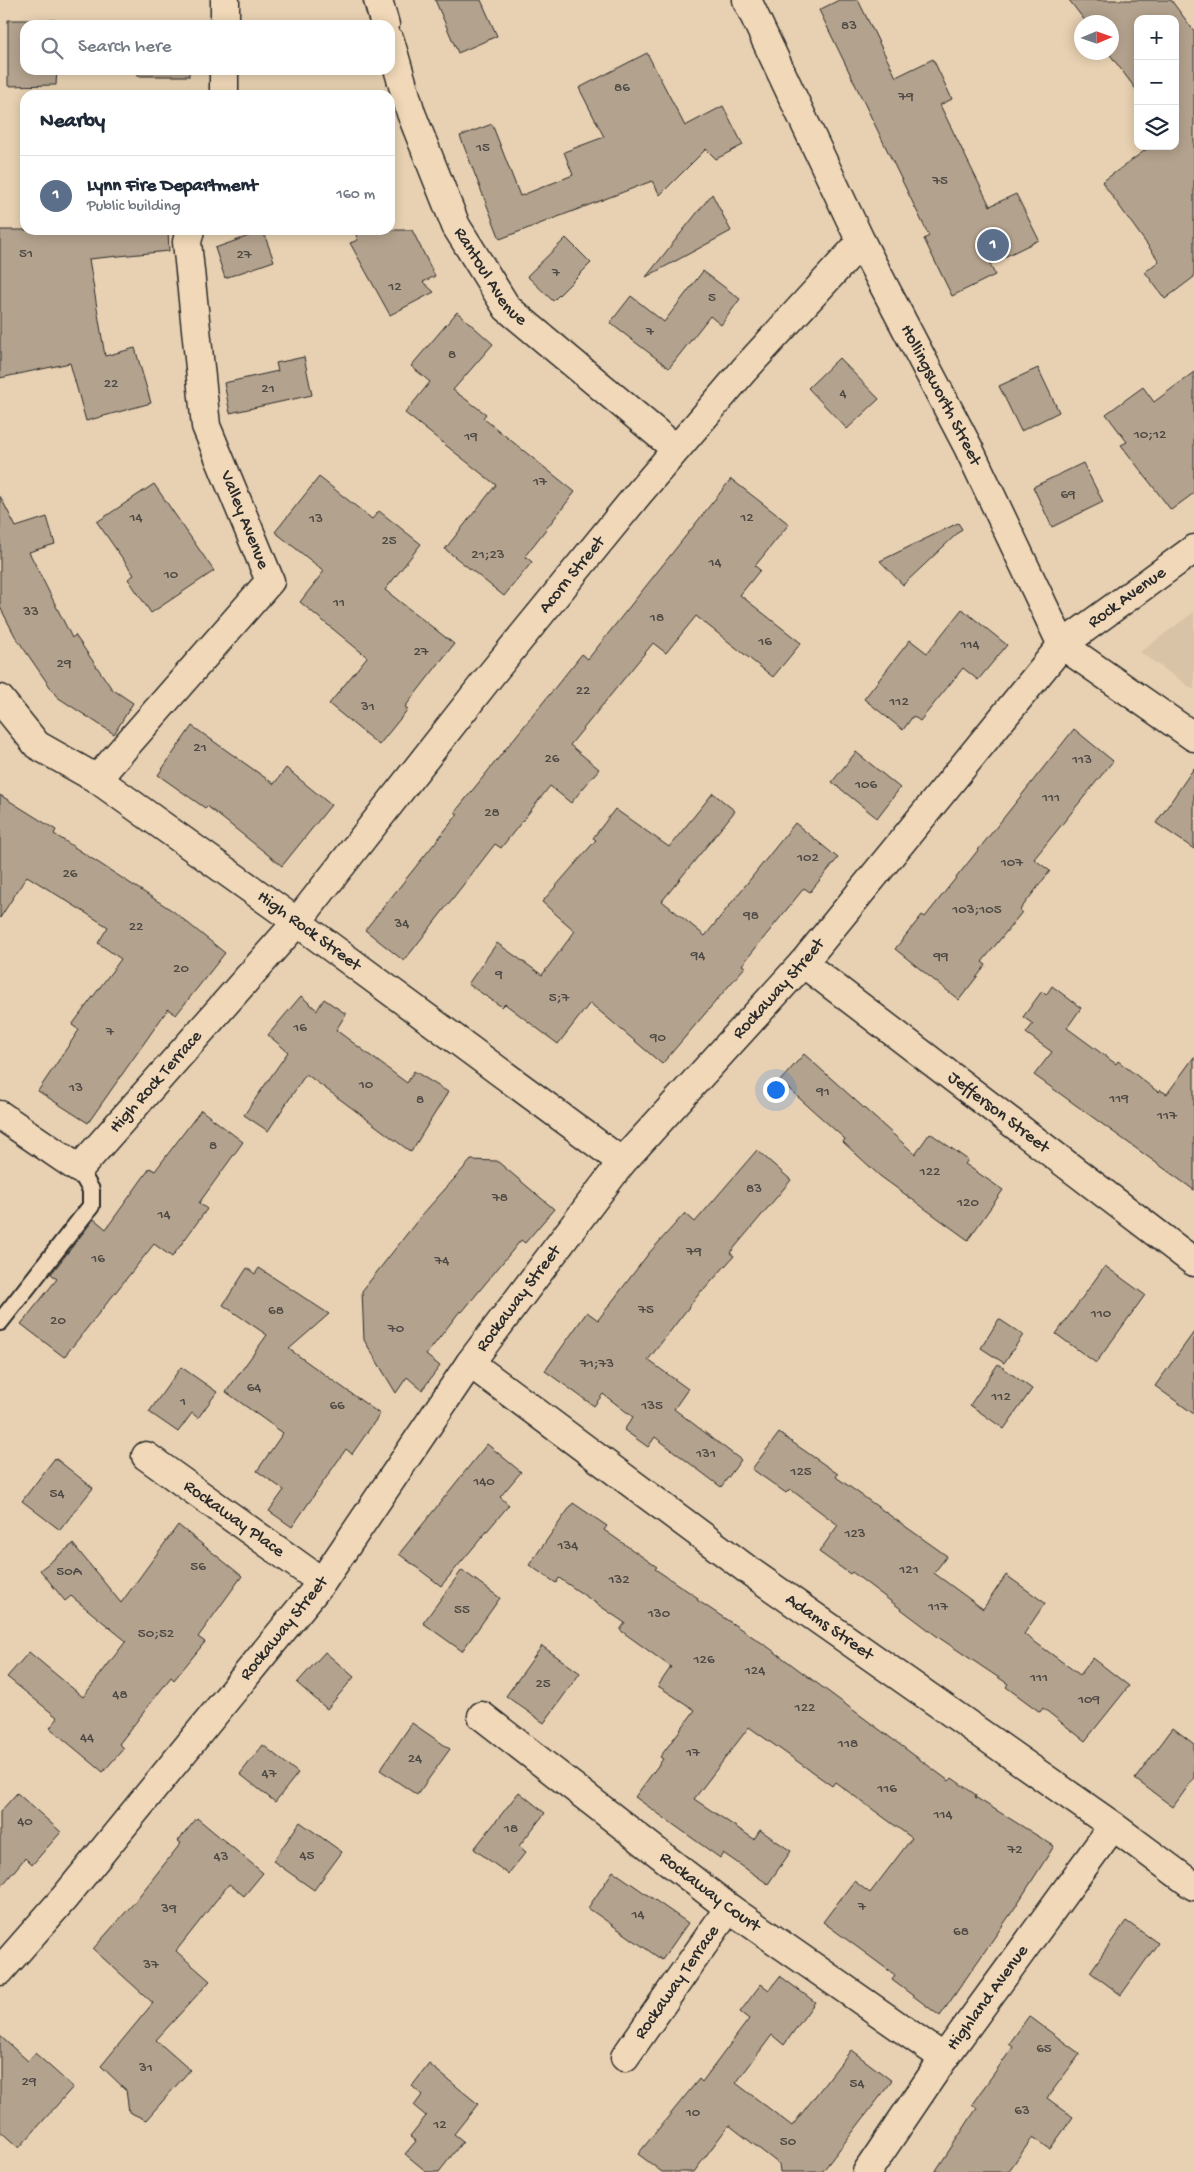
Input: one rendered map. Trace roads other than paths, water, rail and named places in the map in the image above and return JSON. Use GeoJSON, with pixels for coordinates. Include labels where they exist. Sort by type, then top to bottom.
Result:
{"type":"FeatureCollection","features":[{"type":"Feature","properties":{"kind":"street"},"geometry":{"type":"LineString","coordinates":[[225,0],[225,20]]}},
{"type":"Feature","properties":{"kind":"street"},"geometry":{"type":"LineString","coordinates":[[378,0],[384,20]]}},
{"type":"Feature","properties":{"kind":"street","name":"Hollingsworth Street"},"geometry":{"type":"LineString","coordinates":[[748,0],[861,242],[968,447],[1062,645],[1194,737]]}},
{"type":"Feature","properties":{"kind":"street","name":"Rantoul Avenue"},"geometry":{"type":"LineString","coordinates":[[395,58],[411,113],[456,226],[508,308],[676,449]]}},
{"type":"Feature","properties":{"kind":"street"},"geometry":{"type":"LineString","coordinates":[[224,75],[224,90]]}},
{"type":"Feature","properties":{"kind":"street","name":"Valley Avenue"},"geometry":{"type":"LineString","coordinates":[[97,779],[270,581],[206,426],[187,242],[189,235]]}},
{"type":"Feature","properties":{"kind":"street","name":"Acorn Street"},"geometry":{"type":"LineString","coordinates":[[297,922],[493,672],[676,449],[744,370],[861,242]]}},
{"type":"Feature","properties":{"kind":"street","name":"Rock Avenue"},"geometry":{"type":"LineString","coordinates":[[1062,645],[1194,549]]}},
{"type":"Feature","properties":{"kind":"street","name":"Rockaway Street"},"geometry":{"type":"LineString","coordinates":[[0,1971],[65,1897],[322,1582],[470,1362],[622,1162],[803,962],[1062,645]]}},
{"type":"Feature","properties":{"kind":"street","name":"High Rock Street"},"geometry":{"type":"LineString","coordinates":[[0,699],[37,745],[97,779],[297,922],[622,1162]]}},
{"type":"Feature","properties":{"kind":"street","name":"High Rock Terrace"},"geometry":{"type":"LineString","coordinates":[[79,1169],[297,922]]}},
{"type":"Feature","properties":{"kind":"street","name":"Jefferson Street"},"geometry":{"type":"LineString","coordinates":[[803,962],[1194,1262]]}},
{"type":"Feature","properties":{"kind":"street"},"geometry":{"type":"LineString","coordinates":[[0,1115],[79,1169]]}},
{"type":"Feature","properties":{"kind":"street","name":"Adams Street"},"geometry":{"type":"LineString","coordinates":[[470,1362],[752,1573],[1113,1826],[1194,1886]]}},
{"type":"Feature","properties":{"kind":"street","name":"Rockaway Place"},"geometry":{"type":"LineString","coordinates":[[146,1456],[322,1582]]}},
{"type":"Feature","properties":{"kind":"street","name":"Rockaway Court"},"geometry":{"type":"LineString","coordinates":[[482,1716],[729,1908],[944,2058]]}},
{"type":"Feature","properties":{"kind":"street","name":"Highland Avenue"},"geometry":{"type":"LineString","coordinates":[[867,2172],[944,2058],[1113,1826]]}},
{"type":"Feature","properties":{"kind":"street","name":"Rockaway Terrace"},"geometry":{"type":"LineString","coordinates":[[626,2057],[729,1908]]}},
{"type":"Feature","properties":{"kind":"lane"},"geometry":{"type":"LineString","coordinates":[[0,1322],[91,1206],[91,1190],[79,1169]]}},
{"type":"Feature","properties":{"kind":"place","name":"Lynn Fire Department"},"geometry":{"type":"Point","coordinates":[993,245]}}]}
